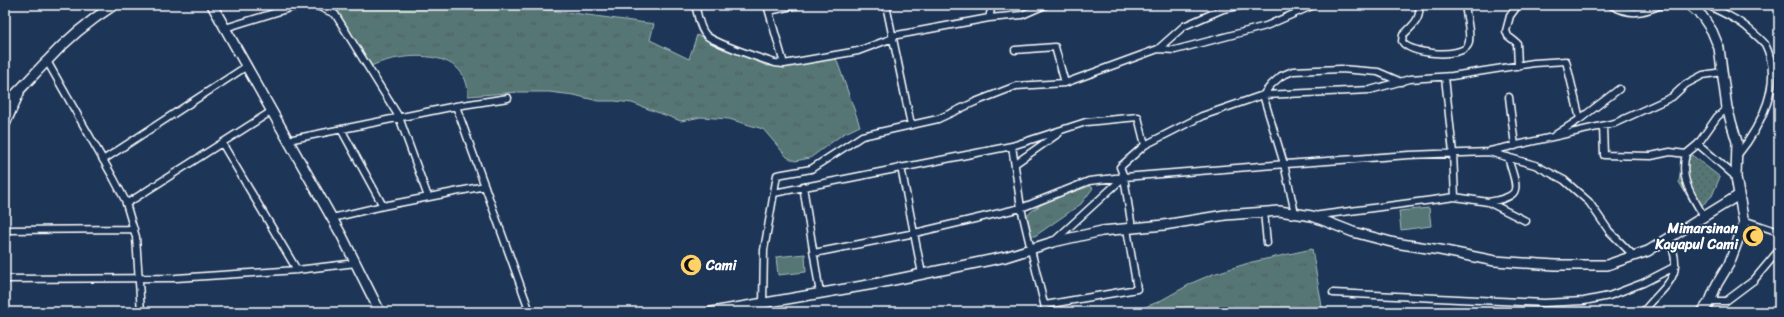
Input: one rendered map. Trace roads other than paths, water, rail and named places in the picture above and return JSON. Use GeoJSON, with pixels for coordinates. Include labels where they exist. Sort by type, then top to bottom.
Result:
{"type":"FeatureCollection","features":[{"type":"Feature","properties":{"kind":"street"},"geometry":{"type":"LineString","coordinates":[[5,104],[20,91],[46,61],[91,20],[114,5]]}},
{"type":"Feature","properties":{"kind":"street"},"geometry":{"type":"LineString","coordinates":[[212,5],[332,218],[380,312]]}},
{"type":"Feature","properties":{"kind":"street"},"geometry":{"type":"LineString","coordinates":[[695,5],[706,35],[719,42],[768,61],[784,64],[858,51],[892,37],[989,18],[1022,15],[1045,5]]}},
{"type":"Feature","properties":{"kind":"street"},"geometry":{"type":"LineString","coordinates":[[784,64],[768,8],[797,5]]}},
{"type":"Feature","properties":{"kind":"street"},"geometry":{"type":"LineString","coordinates":[[886,5],[911,125]]}},
{"type":"Feature","properties":{"kind":"street"},"geometry":{"type":"LineString","coordinates":[[989,18],[992,5]]}},
{"type":"Feature","properties":{"kind":"street"},"geometry":{"type":"LineString","coordinates":[[763,303],[764,250],[777,175],[811,169],[862,136],[938,120],[975,102],[1016,86],[1065,83],[1158,49],[1184,26],[1223,7],[1245,5]]}},
{"type":"Feature","properties":{"kind":"street"},"geometry":{"type":"LineString","coordinates":[[1158,49],[1175,50],[1266,26],[1314,5]]}},
{"type":"Feature","properties":{"kind":"street"},"geometry":{"type":"LineString","coordinates":[[1419,5],[1419,18],[1416,23],[1403,35],[1402,40],[1407,47],[1430,53],[1459,52],[1466,48],[1469,37],[1465,5]]}},
{"type":"Feature","properties":{"kind":"street"},"geometry":{"type":"LineString","coordinates":[[1518,5],[1510,16],[1506,31],[1508,36],[1517,43],[1518,66]]}},
{"type":"Feature","properties":{"kind":"street"},"geometry":{"type":"LineString","coordinates":[[1611,5],[1625,11],[1635,13],[1646,12],[1661,5]]}},
{"type":"Feature","properties":{"kind":"street"},"geometry":{"type":"LineString","coordinates":[[1690,5],[1702,16],[1712,31],[1719,48],[1727,108],[1737,142],[1736,177],[1743,220],[1742,230],[1735,251],[1729,264],[1716,284],[1710,301],[1702,312]]}},
{"type":"Feature","properties":{"kind":"street"},"geometry":{"type":"LineString","coordinates":[[1708,5],[1744,25],[1765,44],[1776,63],[1776,89],[1755,132],[1737,156]]}},
{"type":"Feature","properties":{"kind":"street"},"geometry":{"type":"LineString","coordinates":[[225,28],[293,7],[318,6],[335,14],[399,117],[428,197]]}},
{"type":"Feature","properties":{"kind":"street"},"geometry":{"type":"LineString","coordinates":[[1014,50],[1055,47],[1065,83]]}},
{"type":"Feature","properties":{"kind":"street"},"geometry":{"type":"LineString","coordinates":[[46,61],[103,160],[126,204],[134,229],[141,312]]}},
{"type":"Feature","properties":{"kind":"street"},"geometry":{"type":"LineString","coordinates":[[1045,305],[1137,289],[1124,178],[1120,167],[1144,145],[1202,116],[1263,95],[1370,90],[1410,80],[1445,77],[1518,66],[1566,61],[1580,120]]}},
{"type":"Feature","properties":{"kind":"street"},"geometry":{"type":"LineString","coordinates":[[103,160],[247,66]]}},
{"type":"Feature","properties":{"kind":"street"},"geometry":{"type":"LineString","coordinates":[[1263,95],[1281,76],[1293,71],[1341,69],[1378,72],[1401,82]]}},
{"type":"Feature","properties":{"kind":"street"},"geometry":{"type":"LineString","coordinates":[[814,253],[915,233],[1021,208],[1089,181],[1284,164],[1489,152],[1603,126],[1636,114],[1672,97],[1686,84],[1703,75],[1722,72]]}},
{"type":"Feature","properties":{"kind":"street"},"geometry":{"type":"LineString","coordinates":[[1445,77],[1453,154],[1455,197]]}},
{"type":"Feature","properties":{"kind":"street"},"geometry":{"type":"LineString","coordinates":[[1551,138],[1580,120],[1618,89]]}},
{"type":"Feature","properties":{"kind":"street"},"geometry":{"type":"LineString","coordinates":[[5,124],[20,91]]}},
{"type":"Feature","properties":{"kind":"street"},"geometry":{"type":"LineString","coordinates":[[1263,95],[1284,164],[1295,213]]}},
{"type":"Feature","properties":{"kind":"street"},"geometry":{"type":"LineString","coordinates":[[1509,97],[1515,146]]}},
{"type":"Feature","properties":{"kind":"street"},"geometry":{"type":"LineString","coordinates":[[288,140],[456,106],[508,98]]}},
{"type":"Feature","properties":{"kind":"street"},"geometry":{"type":"LineString","coordinates":[[456,106],[530,312]]}},
{"type":"Feature","properties":{"kind":"street"},"geometry":{"type":"LineString","coordinates":[[1704,217],[1684,178],[1683,166],[1686,154],[1698,144],[1717,117],[1727,108]]}},
{"type":"Feature","properties":{"kind":"street"},"geometry":{"type":"LineString","coordinates":[[126,204],[272,111]]}},
{"type":"Feature","properties":{"kind":"street"},"geometry":{"type":"LineString","coordinates":[[774,193],[803,186],[1012,146],[1086,122],[1138,117],[1144,145]]}},
{"type":"Feature","properties":{"kind":"street"},"geometry":{"type":"LineString","coordinates":[[1603,126],[1604,155],[1651,156],[1670,152],[1686,154]]}},
{"type":"Feature","properties":{"kind":"street"},"geometry":{"type":"LineString","coordinates":[[341,129],[383,206]]}},
{"type":"Feature","properties":{"kind":"street"},"geometry":{"type":"LineString","coordinates":[[1016,163],[1066,129]]}},
{"type":"Feature","properties":{"kind":"street"},"geometry":{"type":"LineString","coordinates":[[222,143],[297,270]]}},
{"type":"Feature","properties":{"kind":"street"},"geometry":{"type":"LineString","coordinates":[[1698,144],[1736,177]]}},
{"type":"Feature","properties":{"kind":"street"},"geometry":{"type":"LineString","coordinates":[[1012,146],[1016,163],[1021,208],[1046,312]]}},
{"type":"Feature","properties":{"kind":"street"},"geometry":{"type":"LineString","coordinates":[[1489,152],[1535,165],[1564,180],[1589,202],[1609,231],[1634,256]]}},
{"type":"Feature","properties":{"kind":"street"},"geometry":{"type":"LineString","coordinates":[[1488,202],[1511,196],[1515,192],[1516,186],[1508,157]]}},
{"type":"Feature","properties":{"kind":"street"},"geometry":{"type":"LineString","coordinates":[[901,167],[922,274]]}},
{"type":"Feature","properties":{"kind":"street"},"geometry":{"type":"LineString","coordinates":[[1052,242],[1124,178]]}},
{"type":"Feature","properties":{"kind":"street"},"geometry":{"type":"LineString","coordinates":[[332,218],[383,206],[485,186]]}},
{"type":"Feature","properties":{"kind":"street"},"geometry":{"type":"LineString","coordinates":[[803,186],[820,294]]}},
{"type":"Feature","properties":{"kind":"street"},"geometry":{"type":"LineString","coordinates":[[712,312],[820,294],[1005,257],[1052,242],[1102,232],[1225,215],[1279,211],[1312,216],[1352,232],[1395,243],[1495,261],[1555,265],[1607,265],[1648,251],[1670,239],[1739,195]]}},
{"type":"Feature","properties":{"kind":"street"},"geometry":{"type":"LineString","coordinates":[[1312,216],[1455,197],[1488,202],[1526,221]]}},
{"type":"Feature","properties":{"kind":"street"},"geometry":{"type":"LineString","coordinates":[[1264,212],[1267,243]]}},
{"type":"Feature","properties":{"kind":"street"},"geometry":{"type":"LineString","coordinates":[[1743,220],[1779,232]]}},
{"type":"Feature","properties":{"kind":"street"},"geometry":{"type":"LineString","coordinates":[[5,230],[134,229]]}},
{"type":"Feature","properties":{"kind":"street"},"geometry":{"type":"LineString","coordinates":[[1643,312],[1671,280],[1676,266],[1675,252],[1670,239]]}},
{"type":"Feature","properties":{"kind":"street"},"geometry":{"type":"LineString","coordinates":[[1710,301],[1726,301],[1754,280],[1779,250]]}},
{"type":"Feature","properties":{"kind":"street"},"geometry":{"type":"LineString","coordinates":[[5,279],[139,279],[297,270],[356,263]]}},
{"type":"Feature","properties":{"kind":"street"},"geometry":{"type":"LineString","coordinates":[[1333,293],[1544,303],[1584,301],[1609,296],[1643,283],[1676,266]]}},
{"type":"Feature","properties":{"kind":"street"},"geometry":{"type":"LineString","coordinates":[[1771,312],[1779,306]]}},
{"type":"Feature","properties":{"kind":"place","name":"Mimarsinan Kayapul Cami"},"geometry":{"type":"Point","coordinates":[1753,236]}},
{"type":"Feature","properties":{"kind":"place","name":"Cami"},"geometry":{"type":"Point","coordinates":[691,265]}}]}
